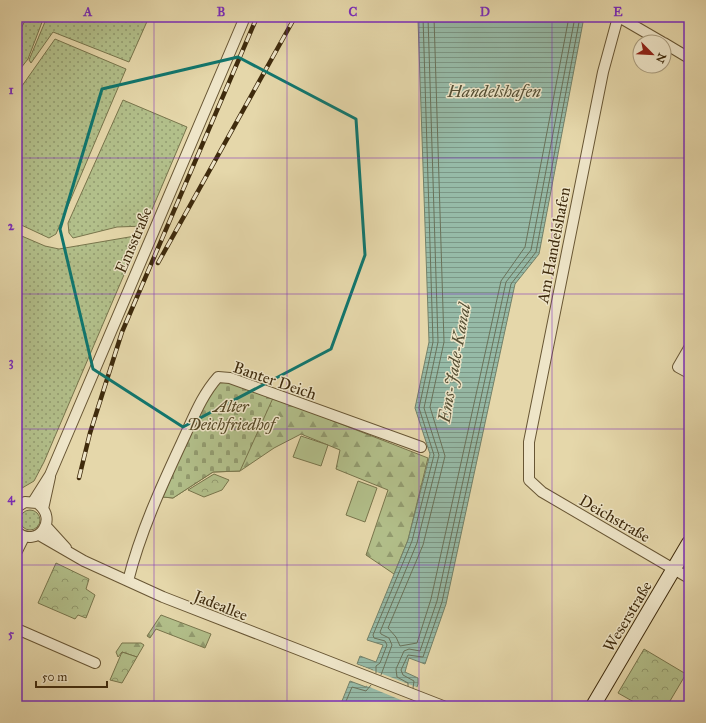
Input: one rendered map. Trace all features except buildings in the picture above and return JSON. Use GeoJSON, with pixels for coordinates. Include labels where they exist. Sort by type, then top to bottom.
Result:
{"type":"FeatureCollection","features":[{"type":"Feature","properties":{"kind":"street","name":"Emsstraße"},"geometry":{"type":"LineString","coordinates":[[33,502],[50,475],[245,17]]}},
{"type":"Feature","properties":{"kind":"street"},"geometry":{"type":"LineString","coordinates":[[619,17],[648,34]]}},
{"type":"Feature","properties":{"kind":"street","name":"Am Handelshafen"},"geometry":{"type":"LineString","coordinates":[[529,480],[529,442],[602,72],[619,17]]}},
{"type":"Feature","properties":{"kind":"street"},"geometry":{"type":"LineString","coordinates":[[672,48],[689,58]]}},
{"type":"Feature","properties":{"kind":"street"},"geometry":{"type":"LineString","coordinates":[[689,348],[678,367],[689,373]]}},
{"type":"Feature","properties":{"kind":"street","name":"Banter Deich"},"geometry":{"type":"LineString","coordinates":[[128,581],[145,526],[164,482],[206,391],[218,376],[230,378],[421,447]]}},
{"type":"Feature","properties":{"kind":"street","name":"Emsstraße"},"geometry":{"type":"LineString","coordinates":[[43,509],[50,475]]}},
{"type":"Feature","properties":{"kind":"street","name":"Deichstraße"},"geometry":{"type":"LineString","coordinates":[[529,480],[542,492],[689,578]]}},
{"type":"Feature","properties":{"kind":"street"},"geometry":{"type":"LineString","coordinates":[[17,507],[26,502],[33,502],[43,509],[47,517],[46,526],[39,535],[34,537],[20,534],[17,551]]}},
{"type":"Feature","properties":{"kind":"street","name":"Jadeallee"},"geometry":{"type":"LineString","coordinates":[[46,526],[67,550]]}},
{"type":"Feature","properties":{"kind":"street","name":"Jadeallee"},"geometry":{"type":"LineString","coordinates":[[39,535],[84,561],[208,616],[443,706]]}},
{"type":"Feature","properties":{"kind":"street","name":"Weserstraße"},"geometry":{"type":"LineString","coordinates":[[593,706],[689,542]]}},
{"type":"Feature","properties":{"kind":"street"},"geometry":{"type":"LineString","coordinates":[[17,629],[95,663]]}},
{"type":"Feature","properties":{"kind":"highlighted area"},"geometry":{"type":"Polygon","coordinates":[[[238,57],[356,119],[365,255],[331,349],[183,427],[93,369],[60,229],[102,89],[238,57]]]}},
{"type":"Feature","properties":{"kind":"green space"},"geometry":{"type":"Polygon","coordinates":[[[27,17],[44,17],[28,59],[17,73],[17,36],[27,17]]]}},
{"type":"Feature","properties":{"kind":"green space"},"geometry":{"type":"Polygon","coordinates":[[[47,17],[149,17],[129,62],[53,32],[31,63],[29,60],[47,17]]]}},
{"type":"Feature","properties":{"kind":"green space"},"geometry":{"type":"Polygon","coordinates":[[[55,39],[126,69],[56,234],[49,238],[17,223],[17,93],[55,39]]]}},
{"type":"Feature","properties":{"kind":"green space"},"geometry":{"type":"Polygon","coordinates":[[[123,100],[187,127],[145,226],[117,227],[73,238],[69,233],[68,223],[123,100]]]}},
{"type":"Feature","properties":{"kind":"green space"},"geometry":{"type":"Polygon","coordinates":[[[17,234],[45,246],[59,249],[141,235],[44,462],[34,481],[17,491],[17,234]]]}},
{"type":"Feature","properties":{"kind":"green space","name":"Alter Deichfriedhof"},"geometry":{"type":"Polygon","coordinates":[[[219,380],[231,381],[273,398],[240,471],[213,472],[173,498],[163,497],[207,393],[219,380]]]}},
{"type":"Feature","properties":{"kind":"green space"},"geometry":{"type":"Polygon","coordinates":[[[231,381],[428,458],[408,540],[394,574],[366,555],[388,490],[336,469],[340,450],[301,434],[274,448],[240,471],[213,472],[173,498],[163,497],[231,381]]]}},
{"type":"Feature","properties":{"kind":"green space"},"geometry":{"type":"Polygon","coordinates":[[[301,436],[328,445],[321,466],[293,457],[301,436]]]}},
{"type":"Feature","properties":{"kind":"green space"},"geometry":{"type":"Polygon","coordinates":[[[214,474],[229,480],[222,490],[204,497],[188,490],[214,474]]]}},
{"type":"Feature","properties":{"kind":"green space"},"geometry":{"type":"Polygon","coordinates":[[[358,481],[377,488],[365,522],[346,515],[358,481]]]}},
{"type":"Feature","properties":{"kind":"green space"},"geometry":{"type":"Polygon","coordinates":[[[30,510],[37,513],[40,520],[37,527],[30,530],[23,527],[20,520],[23,513],[30,510]]]}},
{"type":"Feature","properties":{"kind":"green space"},"geometry":{"type":"Polygon","coordinates":[[[56,563],[89,579],[86,589],[95,595],[86,618],[78,615],[75,619],[38,603],[56,563]]]}},
{"type":"Feature","properties":{"kind":"green space"},"geometry":{"type":"Polygon","coordinates":[[[161,615],[211,634],[205,648],[156,629],[150,638],[147,636],[161,615]]]}},
{"type":"Feature","properties":{"kind":"green space"},"geometry":{"type":"Polygon","coordinates":[[[122,643],[141,643],[144,645],[137,657],[122,652],[118,657],[116,652],[122,643]]]}},
{"type":"Feature","properties":{"kind":"green space"},"geometry":{"type":"Polygon","coordinates":[[[644,649],[686,674],[667,706],[641,706],[618,693],[644,649]]]}},
{"type":"Feature","properties":{"kind":"green space"},"geometry":{"type":"Polygon","coordinates":[[[122,652],[137,657],[122,683],[110,680],[122,652]]]}},
{"type":"Feature","properties":{"kind":"water","name":"Handelshafen"},"geometry":{"type":"Polygon","coordinates":[[[420,17],[584,17],[539,254],[515,284],[446,604],[425,664],[409,658],[405,672],[418,678],[418,684],[411,706],[340,706],[350,681],[366,687],[373,670],[357,664],[360,656],[376,662],[383,645],[367,640],[408,540],[430,454],[415,408],[429,342],[418,20],[420,17]]]}},
{"type":"Feature","properties":{"kind":"pier"},"geometry":{"type":"Polygon","coordinates":[[[356,664],[419,688],[413,705],[350,679],[365,684],[371,671],[356,666],[356,664]]]}},
{"type":"Feature","properties":{"kind":"railway"},"geometry":{"type":"LineString","coordinates":[[79,478],[90,433],[122,332],[257,17]]}},
{"type":"Feature","properties":{"kind":"railway"},"geometry":{"type":"LineString","coordinates":[[158,263],[295,17]]}},
{"type":"Feature","properties":{"kind":"water label","name":"Ems-Jade-Kanal"},"geometry":{"type":"Point","coordinates":[454,363]}}]}
